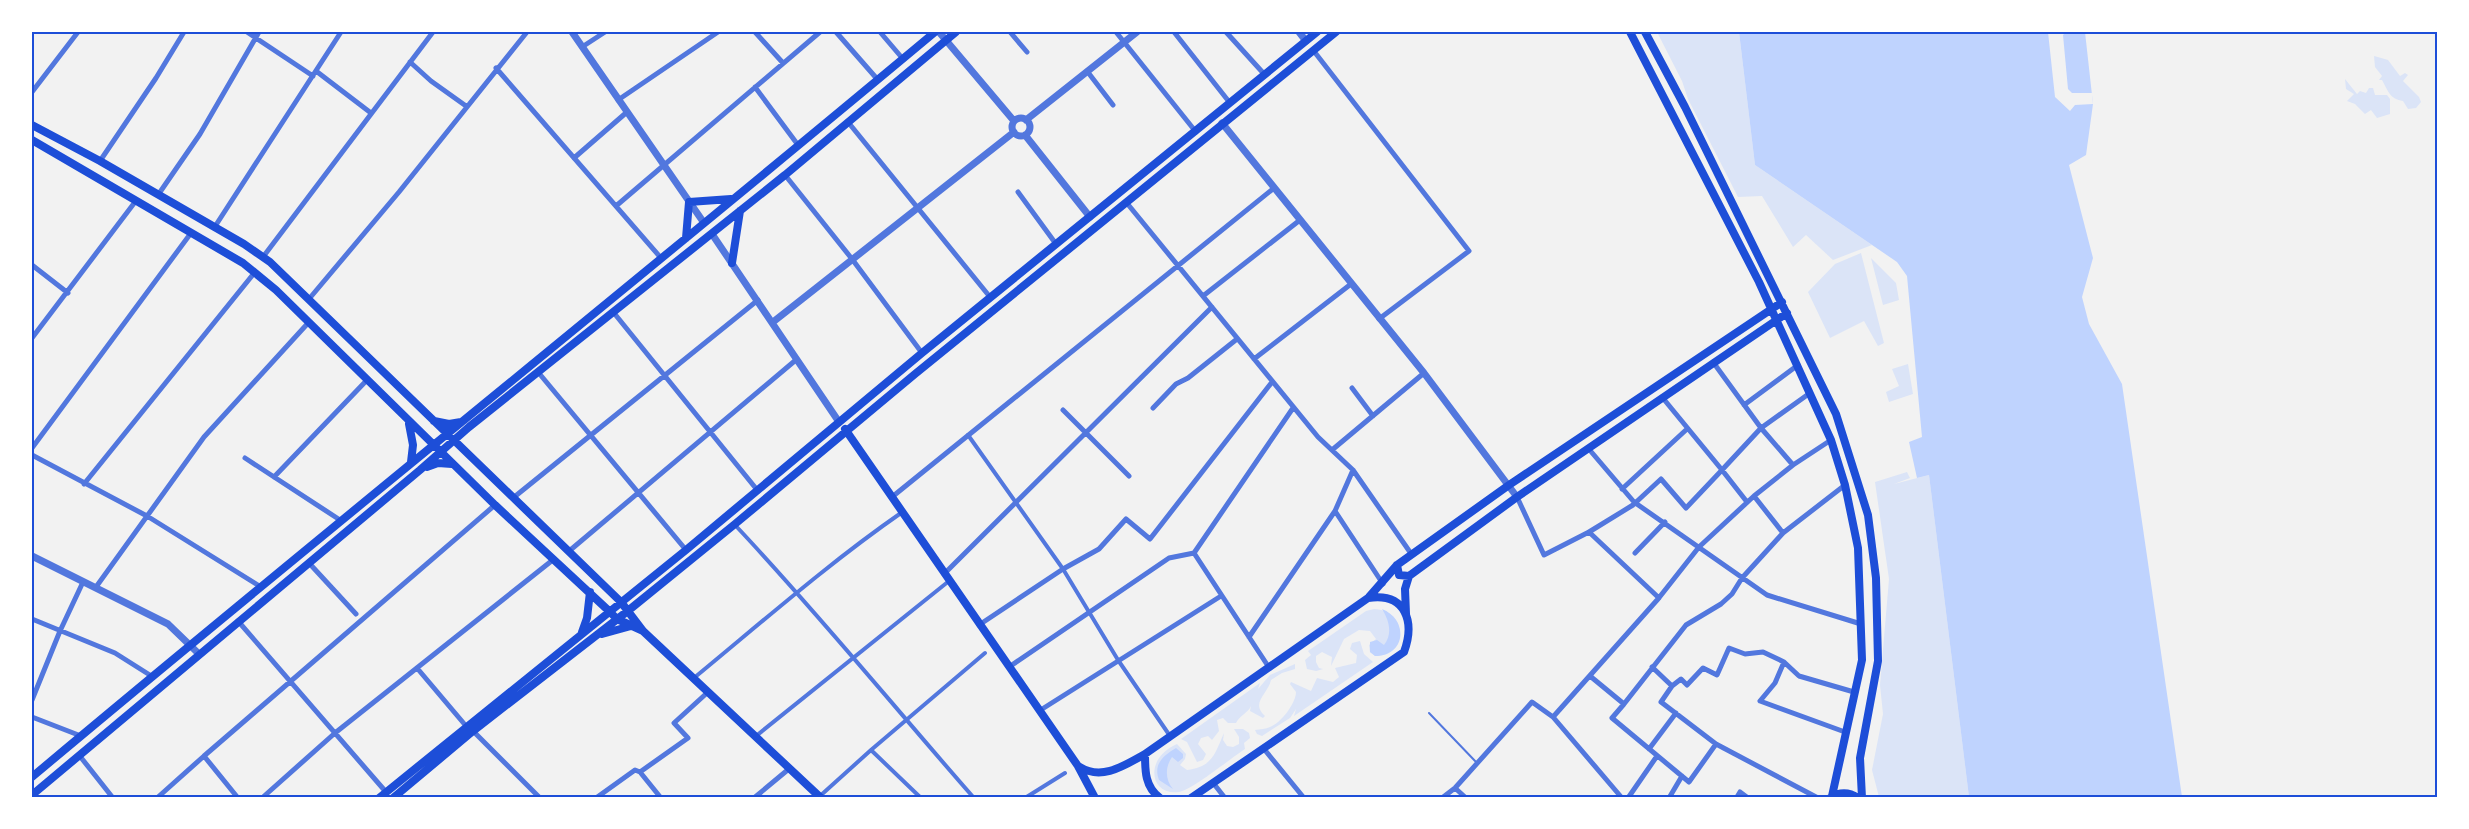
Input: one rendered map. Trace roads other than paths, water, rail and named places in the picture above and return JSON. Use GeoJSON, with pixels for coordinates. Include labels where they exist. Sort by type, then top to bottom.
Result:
{"type":"FeatureCollection","features":[{"type":"Feature","properties":{"kind":"main road"},"geometry":{"type":"LineString","coordinates":[[32,795],[420,470],[454,440],[466,424],[662,258],[937,32]]}},
{"type":"Feature","properties":{"kind":"main road"},"geometry":{"type":"LineString","coordinates":[[32,777],[433,444],[447,433],[466,424],[538,372],[614,313],[785,175],[956,32]]}},
{"type":"Feature","properties":{"kind":"main road"},"geometry":{"type":"LineString","coordinates":[[386,796],[990,297],[1317,32]]}},
{"type":"Feature","properties":{"kind":"main road"},"geometry":{"type":"LineString","coordinates":[[470,728],[629,610],[735,525],[969,329],[1336,32]]}},
{"type":"Feature","properties":{"kind":"main road"},"geometry":{"type":"LineString","coordinates":[[1630,32],[1703,169],[1772,309],[1831,440],[1845,485],[1858,548],[1862,660],[1831,797],[1848,793],[1860,798],[1860,758],[1878,661],[1878,600],[1874,546],[1868,515],[1841,425],[1685,107],[1645,32]]}},
{"type":"Feature","properties":{"kind":"main road"},"geometry":{"type":"LineString","coordinates":[[32,125],[100,161],[263,257],[621,602],[643,631],[821,797]]}},
{"type":"Feature","properties":{"kind":"main road"},"geometry":{"type":"LineString","coordinates":[[32,140],[255,272],[309,322],[452,464],[617,619],[643,631]]}},
{"type":"Feature","properties":{"kind":"main road"},"geometry":{"type":"LineString","coordinates":[[687,238],[689,202],[732,199]]}},
{"type":"Feature","properties":{"kind":"main road"},"geometry":{"type":"LineString","coordinates":[[732,263],[740,211]]}},
{"type":"Feature","properties":{"kind":"main road"},"geometry":{"type":"LineString","coordinates":[[704,223],[712,234]]}},
{"type":"Feature","properties":{"kind":"main road"},"geometry":{"type":"LineString","coordinates":[[1078,766],[1093,773],[1108,772],[1145,754],[1368,598],[1383,584],[1397,565],[1509,485],[1782,302]]}},
{"type":"Feature","properties":{"kind":"main road"},"geometry":{"type":"LineString","coordinates":[[1406,615],[1405,589],[1409,576],[1517,497],[1787,313]]}},
{"type":"Feature","properties":{"kind":"main road"},"geometry":{"type":"LineString","coordinates":[[962,320],[969,329]]}},
{"type":"Feature","properties":{"kind":"main road"},"geometry":{"type":"LineString","coordinates":[[407,420],[412,434],[411,462]]}},
{"type":"Feature","properties":{"kind":"main road"},"geometry":{"type":"LineString","coordinates":[[434,421],[466,424]]}},
{"type":"Feature","properties":{"kind":"main road"},"geometry":{"type":"LineString","coordinates":[[839,422],[1078,766],[1095,798]]}},
{"type":"Feature","properties":{"kind":"main road"},"geometry":{"type":"LineString","coordinates":[[465,451],[466,424]]}},
{"type":"Feature","properties":{"kind":"main road"},"geometry":{"type":"LineString","coordinates":[[420,470],[438,463],[452,464]]}},
{"type":"Feature","properties":{"kind":"main road"},"geometry":{"type":"LineString","coordinates":[[1397,565],[1399,575],[1409,576]]}},
{"type":"Feature","properties":{"kind":"main road"},"geometry":{"type":"LineString","coordinates":[[581,634],[587,618],[590,592]]}},
{"type":"Feature","properties":{"kind":"main road"},"geometry":{"type":"LineString","coordinates":[[1191,798],[1404,652],[1410,636],[1410,624],[1406,615],[1392,600],[1378,597],[1368,598]]}},
{"type":"Feature","properties":{"kind":"main road"},"geometry":{"type":"LineString","coordinates":[[589,639],[610,630],[631,626]]}},
{"type":"Feature","properties":{"kind":"main road"},"geometry":{"type":"LineString","coordinates":[[1145,754],[1145,772],[1152,792],[1160,798]]}},
{"type":"Feature","properties":{"kind":"street"},"geometry":{"type":"LineString","coordinates":[[32,93],[78,32]]}},
{"type":"Feature","properties":{"kind":"street"},"geometry":{"type":"LineString","coordinates":[[100,161],[184,32]]}},
{"type":"Feature","properties":{"kind":"street"},"geometry":{"type":"LineString","coordinates":[[247,32],[315,74],[371,113]]}},
{"type":"Feature","properties":{"kind":"street"},"geometry":{"type":"LineString","coordinates":[[158,195],[200,134],[259,32]]}},
{"type":"Feature","properties":{"kind":"street"},"geometry":{"type":"LineString","coordinates":[[214,228],[341,32]]}},
{"type":"Feature","properties":{"kind":"street"},"geometry":{"type":"LineString","coordinates":[[263,257],[433,32]]}},
{"type":"Feature","properties":{"kind":"street"},"geometry":{"type":"LineString","coordinates":[[309,299],[399,192],[527,32]]}},
{"type":"Feature","properties":{"kind":"street"},"geometry":{"type":"LineString","coordinates":[[572,32],[704,223]]}},
{"type":"Feature","properties":{"kind":"street"},"geometry":{"type":"LineString","coordinates":[[582,46],[605,32]]}},
{"type":"Feature","properties":{"kind":"street"},"geometry":{"type":"LineString","coordinates":[[618,100],[718,32]]}},
{"type":"Feature","properties":{"kind":"street"},"geometry":{"type":"LineString","coordinates":[[755,32],[783,63]]}},
{"type":"Feature","properties":{"kind":"street"},"geometry":{"type":"LineString","coordinates":[[616,206],[820,32]]}},
{"type":"Feature","properties":{"kind":"street"},"geometry":{"type":"LineString","coordinates":[[836,32],[878,80]]}},
{"type":"Feature","properties":{"kind":"street"},"geometry":{"type":"LineString","coordinates":[[880,32],[903,59]]}},
{"type":"Feature","properties":{"kind":"street"},"geometry":{"type":"LineString","coordinates":[[937,32],[1014,121]]}},
{"type":"Feature","properties":{"kind":"street"},"geometry":{"type":"LineString","coordinates":[[1010,32],[1027,52]]}},
{"type":"Feature","properties":{"kind":"street"},"geometry":{"type":"LineString","coordinates":[[1116,32],[1196,132]]}},
{"type":"Feature","properties":{"kind":"street"},"geometry":{"type":"LineString","coordinates":[[1026,120],[1137,32]]}},
{"type":"Feature","properties":{"kind":"street"},"geometry":{"type":"LineString","coordinates":[[1174,32],[1230,103]]}},
{"type":"Feature","properties":{"kind":"street"},"geometry":{"type":"LineString","coordinates":[[1226,32],[1265,75]]}},
{"type":"Feature","properties":{"kind":"street"},"geometry":{"type":"LineString","coordinates":[[1299,32],[1306,41]]}},
{"type":"Feature","properties":{"kind":"street"},"geometry":{"type":"LineString","coordinates":[[1313,50],[1469,251],[1379,319]]}},
{"type":"Feature","properties":{"kind":"street"},"geometry":{"type":"LineString","coordinates":[[410,62],[431,81],[466,106]]}},
{"type":"Feature","properties":{"kind":"street"},"geometry":{"type":"LineString","coordinates":[[496,68],[662,258]]}},
{"type":"Feature","properties":{"kind":"street"},"geometry":{"type":"LineString","coordinates":[[1087,71],[1113,105]]}},
{"type":"Feature","properties":{"kind":"street"},"geometry":{"type":"LineString","coordinates":[[755,87],[798,145]]}},
{"type":"Feature","properties":{"kind":"street"},"geometry":{"type":"LineString","coordinates":[[574,158],[627,112]]}},
{"type":"Feature","properties":{"kind":"street"},"geometry":{"type":"LineString","coordinates":[[1014,121],[1021,118],[1026,120]]}},
{"type":"Feature","properties":{"kind":"street"},"geometry":{"type":"LineString","coordinates":[[1024,135],[1029,128],[1026,120]]}},
{"type":"Feature","properties":{"kind":"street"},"geometry":{"type":"LineString","coordinates":[[1014,121],[1012,128],[1014,132],[1024,135],[1090,217]]}},
{"type":"Feature","properties":{"kind":"street"},"geometry":{"type":"LineString","coordinates":[[848,122],[990,297]]}},
{"type":"Feature","properties":{"kind":"street"},"geometry":{"type":"LineString","coordinates":[[1222,123],[1424,374],[1509,485],[1544,555],[1590,532],[1633,505],[1661,479],[1686,508],[1761,428],[1810,393]]}},
{"type":"Feature","properties":{"kind":"street"},"geometry":{"type":"LineString","coordinates":[[773,322],[1014,132]]}},
{"type":"Feature","properties":{"kind":"street"},"geometry":{"type":"LineString","coordinates":[[785,175],[852,259],[922,353]]}},
{"type":"Feature","properties":{"kind":"street"},"geometry":{"type":"LineString","coordinates":[[892,497],[1274,188]]}},
{"type":"Feature","properties":{"kind":"street"},"geometry":{"type":"LineString","coordinates":[[1018,192],[1056,244]]}},
{"type":"Feature","properties":{"kind":"street"},"geometry":{"type":"LineString","coordinates":[[32,338],[135,202]]}},
{"type":"Feature","properties":{"kind":"street"},"geometry":{"type":"LineString","coordinates":[[1126,202],[1293,408],[1353,470],[1412,555]]}},
{"type":"Feature","properties":{"kind":"street"},"geometry":{"type":"LineString","coordinates":[[1203,296],[1299,219]]}},
{"type":"Feature","properties":{"kind":"street"},"geometry":{"type":"LineString","coordinates":[[32,448],[191,233]]}},
{"type":"Feature","properties":{"kind":"street"},"geometry":{"type":"LineString","coordinates":[[712,234],[839,422]]}},
{"type":"Feature","properties":{"kind":"street"},"geometry":{"type":"LineString","coordinates":[[32,265],[68,293]]}},
{"type":"Feature","properties":{"kind":"street"},"geometry":{"type":"LineString","coordinates":[[84,484],[255,272]]}},
{"type":"Feature","properties":{"kind":"street"},"geometry":{"type":"LineString","coordinates":[[1254,359],[1351,284]]}},
{"type":"Feature","properties":{"kind":"street"},"geometry":{"type":"LineString","coordinates":[[513,498],[758,300]]}},
{"type":"Feature","properties":{"kind":"street"},"geometry":{"type":"LineString","coordinates":[[755,736],[852,659],[946,577],[1085,433],[1212,308]]}},
{"type":"Feature","properties":{"kind":"street"},"geometry":{"type":"LineString","coordinates":[[614,313],[758,491]]}},
{"type":"Feature","properties":{"kind":"street"},"geometry":{"type":"LineString","coordinates":[[96,587],[204,437],[309,322]]}},
{"type":"Feature","properties":{"kind":"street"},"geometry":{"type":"LineString","coordinates":[[1153,408],[1176,384],[1188,378],[1237,339]]}},
{"type":"Feature","properties":{"kind":"street"},"geometry":{"type":"LineString","coordinates":[[568,552],[797,359]]}},
{"type":"Feature","properties":{"kind":"street"},"geometry":{"type":"LineString","coordinates":[[1713,362],[1761,428],[1793,465]]}},
{"type":"Feature","properties":{"kind":"street"},"geometry":{"type":"LineString","coordinates":[[1744,405],[1798,365]]}},
{"type":"Feature","properties":{"kind":"street"},"geometry":{"type":"LineString","coordinates":[[538,372],[686,550]]}},
{"type":"Feature","properties":{"kind":"street"},"geometry":{"type":"LineString","coordinates":[[1332,450],[1424,374]]}},
{"type":"Feature","properties":{"kind":"street"},"geometry":{"type":"LineString","coordinates":[[274,477],[367,380]]}},
{"type":"Feature","properties":{"kind":"street"},"geometry":{"type":"LineString","coordinates":[[979,625],[1063,569],[1099,549],[1126,519],[1150,539],[1272,382]]}},
{"type":"Feature","properties":{"kind":"street"},"geometry":{"type":"LineString","coordinates":[[1352,388],[1373,416]]}},
{"type":"Feature","properties":{"kind":"street"},"geometry":{"type":"LineString","coordinates":[[1662,397],[1747,502]]}},
{"type":"Feature","properties":{"kind":"street"},"geometry":{"type":"LineString","coordinates":[[1009,667],[1169,558],[1194,553],[1293,408]]}},
{"type":"Feature","properties":{"kind":"street"},"geometry":{"type":"LineString","coordinates":[[1063,410],[1129,476]]}},
{"type":"Feature","properties":{"kind":"street"},"geometry":{"type":"LineString","coordinates":[[1622,489],[1688,429]]}},
{"type":"Feature","properties":{"kind":"street"},"geometry":{"type":"LineString","coordinates":[[968,435],[1063,569],[1118,660],[1170,736]]}},
{"type":"Feature","properties":{"kind":"street"},"geometry":{"type":"LineString","coordinates":[[1553,717],[1659,598],[1699,547],[1754,496],[1793,465],[1831,440]]}},
{"type":"Feature","properties":{"kind":"street"},"geometry":{"type":"LineString","coordinates":[[1588,448],[1634,502],[1742,578],[1774,598],[1861,624]]}},
{"type":"Feature","properties":{"kind":"street"},"geometry":{"type":"LineString","coordinates":[[32,455],[147,516],[261,587]]}},
{"type":"Feature","properties":{"kind":"street"},"geometry":{"type":"LineString","coordinates":[[245,458],[340,520]]}},
{"type":"Feature","properties":{"kind":"street"},"geometry":{"type":"LineString","coordinates":[[1248,637],[1335,511],[1353,470]]}},
{"type":"Feature","properties":{"kind":"street"},"geometry":{"type":"LineString","coordinates":[[1716,744],[1689,782],[1612,718],[1686,625],[1721,604],[1783,533],[1845,485]]}},
{"type":"Feature","properties":{"kind":"street"},"geometry":{"type":"LineString","coordinates":[[1754,496],[1783,533]]}},
{"type":"Feature","properties":{"kind":"street"},"geometry":{"type":"LineString","coordinates":[[157,798],[495,505]]}},
{"type":"Feature","properties":{"kind":"street"},"geometry":{"type":"LineString","coordinates":[[1335,511],[1383,584]]}},
{"type":"Feature","properties":{"kind":"street"},"geometry":{"type":"LineString","coordinates":[[694,678],[798,592],[902,512]]}},
{"type":"Feature","properties":{"kind":"street"},"geometry":{"type":"LineString","coordinates":[[1635,553],[1665,522]]}},
{"type":"Feature","properties":{"kind":"street"},"geometry":{"type":"LineString","coordinates":[[735,525],[798,592],[852,659],[974,798]]}},
{"type":"Feature","properties":{"kind":"street"},"geometry":{"type":"LineString","coordinates":[[1590,532],[1659,598]]}},
{"type":"Feature","properties":{"kind":"street"},"geometry":{"type":"LineString","coordinates":[[1194,553],[1268,666]]}},
{"type":"Feature","properties":{"kind":"street"},"geometry":{"type":"LineString","coordinates":[[32,556],[168,624],[199,654]]}},
{"type":"Feature","properties":{"kind":"street"},"geometry":{"type":"LineString","coordinates":[[262,798],[335,733],[554,559]]}},
{"type":"Feature","properties":{"kind":"street"},"geometry":{"type":"LineString","coordinates":[[309,563],[356,614]]}},
{"type":"Feature","properties":{"kind":"street"},"geometry":{"type":"LineString","coordinates":[[32,700],[60,630],[83,582]]}},
{"type":"Feature","properties":{"kind":"street"},"geometry":{"type":"LineString","coordinates":[[1039,711],[1221,596]]}},
{"type":"Feature","properties":{"kind":"street"},"geometry":{"type":"LineString","coordinates":[[32,619],[115,653],[153,677]]}},
{"type":"Feature","properties":{"kind":"street"},"geometry":{"type":"LineString","coordinates":[[238,621],[386,796]]}},
{"type":"Feature","properties":{"kind":"street"},"geometry":{"type":"LineString","coordinates":[[1818,798],[1716,744],[1661,702],[1672,686],[1681,679],[1687,685],[1703,668],[1717,675],[1729,648],[1745,654],[1763,652],[1784,662],[1799,676],[1854,692]]}},
{"type":"Feature","properties":{"kind":"street"},"geometry":{"type":"LineString","coordinates":[[821,797],[871,750],[985,653]]}},
{"type":"Feature","properties":{"kind":"street"},"geometry":{"type":"LineString","coordinates":[[1784,662],[1775,683],[1760,700],[1845,732]]}},
{"type":"Feature","properties":{"kind":"street"},"geometry":{"type":"LineString","coordinates":[[1652,667],[1672,686]]}},
{"type":"Feature","properties":{"kind":"street"},"geometry":{"type":"LineString","coordinates":[[417,668],[470,728],[540,798]]}},
{"type":"Feature","properties":{"kind":"street"},"geometry":{"type":"LineString","coordinates":[[1590,676],[1624,704]]}},
{"type":"Feature","properties":{"kind":"street"},"geometry":{"type":"LineString","coordinates":[[640,772],[688,738],[674,723],[708,692]]}},
{"type":"Feature","properties":{"kind":"street"},"geometry":{"type":"LineString","coordinates":[[1442,798],[1455,788],[1532,702],[1553,717],[1622,798]]}},
{"type":"Feature","properties":{"kind":"street"},"geometry":{"type":"LineString","coordinates":[[1649,749],[1676,713]]}},
{"type":"Feature","properties":{"kind":"street"},"geometry":{"type":"LineString","coordinates":[[32,717],[81,736]]}},
{"type":"Feature","properties":{"kind":"street"},"geometry":{"type":"LineString","coordinates":[[1264,749],[1304,798]]}},
{"type":"Feature","properties":{"kind":"street"},"geometry":{"type":"LineString","coordinates":[[871,750],[921,798]]}},
{"type":"Feature","properties":{"kind":"street"},"geometry":{"type":"LineString","coordinates":[[78,755],[113,798]]}},
{"type":"Feature","properties":{"kind":"street"},"geometry":{"type":"LineString","coordinates":[[204,756],[238,798]]}},
{"type":"Feature","properties":{"kind":"street"},"geometry":{"type":"LineString","coordinates":[[1628,798],[1657,756]]}},
{"type":"Feature","properties":{"kind":"street"},"geometry":{"type":"LineString","coordinates":[[754,798],[790,768]]}},
{"type":"Feature","properties":{"kind":"street"},"geometry":{"type":"LineString","coordinates":[[596,798],[635,770],[640,772],[661,798]]}},
{"type":"Feature","properties":{"kind":"street"},"geometry":{"type":"LineString","coordinates":[[1025,798],[1065,773]]}},
{"type":"Feature","properties":{"kind":"street"},"geometry":{"type":"LineString","coordinates":[[1669,798],[1682,776]]}},
{"type":"Feature","properties":{"kind":"street"},"geometry":{"type":"LineString","coordinates":[[1214,784],[1225,798]]}},
{"type":"Feature","properties":{"kind":"street"},"geometry":{"type":"LineString","coordinates":[[1455,788],[1466,798]]}},
{"type":"Feature","properties":{"kind":"street"},"geometry":{"type":"LineString","coordinates":[[1737,797],[1740,792],[1749,798]]}},
{"type":"Feature","properties":{"kind":"lane"},"geometry":{"type":"LineString","coordinates":[[1429,714],[1477,764]]}},
{"type":"Feature","properties":{"kind":"water"},"geometry":{"type":"Polygon","coordinates":[[[1739,32],[2085,32],[2093,104],[2086,155],[2069,165],[2093,258],[2082,297],[2089,324],[2122,384],[2182,797],[1969,797],[1929,475],[1917,478],[1909,442],[1922,437],[1907,276],[1897,262],[1755,165],[1739,32]]]}},
{"type":"Feature","properties":{"kind":"water"},"geometry":{"type":"Polygon","coordinates":[[[1382,609],[1397,621],[1400,637],[1393,650],[1375,656],[1370,652],[1370,642],[1377,640],[1384,645],[1389,632],[1387,618],[1382,609]]]}},
{"type":"Feature","properties":{"kind":"water"},"geometry":{"type":"Polygon","coordinates":[[[1176,748],[1183,754],[1183,758],[1178,762],[1172,757],[1168,765],[1167,778],[1173,789],[1159,780],[1157,769],[1163,757],[1176,748]]]}}]}
